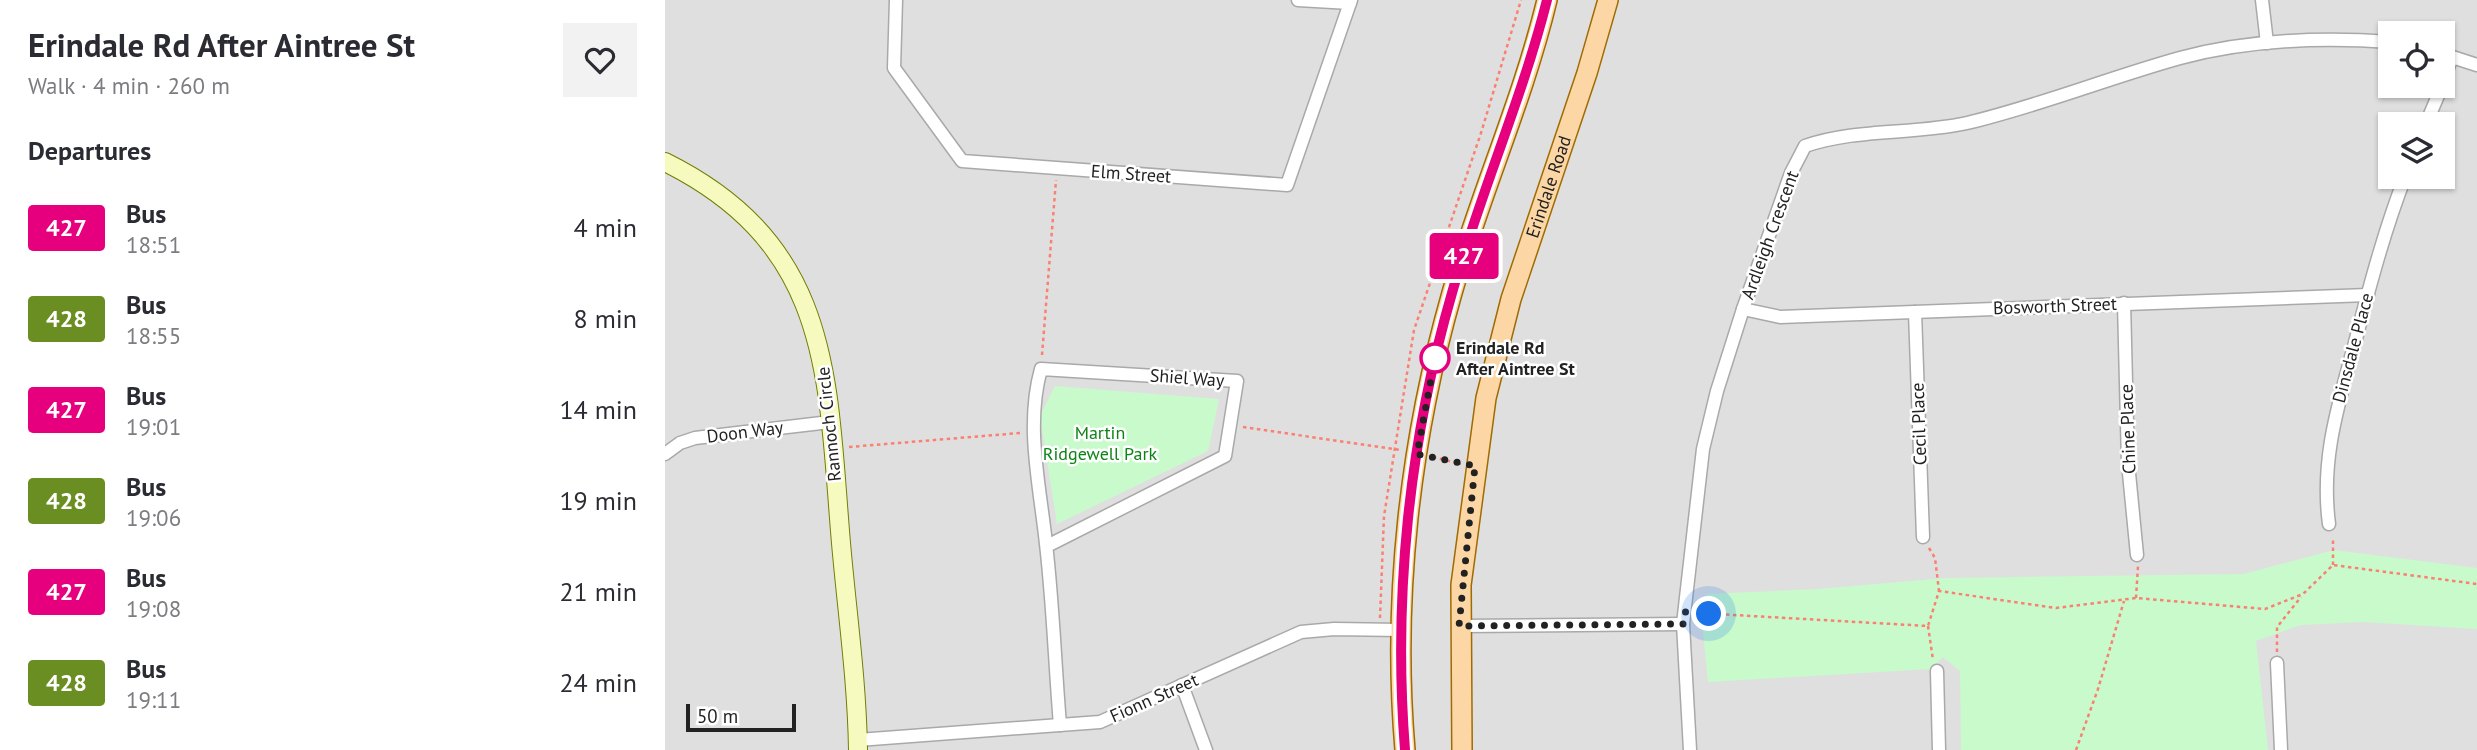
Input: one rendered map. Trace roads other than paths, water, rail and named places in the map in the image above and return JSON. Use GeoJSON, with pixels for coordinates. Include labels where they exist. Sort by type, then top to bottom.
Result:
{"type":"FeatureCollection","features":[{"type":"Feature","properties":{"kind":"main road"},"geometry":{"type":"LineString","coordinates":[[1405,750],[1401,630],[1411,488],[1437,348],[1547,0]]}},
{"type":"Feature","properties":{"kind":"main road","name":"Erindale Road"},"geometry":{"type":"LineString","coordinates":[[1462,750],[1459,626],[1475,466],[1486,398],[1511,299],[1587,73],[1608,0]]}},
{"type":"Feature","properties":{"kind":"street","name":"Elm Street"},"geometry":{"type":"LineString","coordinates":[[896,0],[894,68],[962,161],[1287,186],[1350,1]]}},
{"type":"Feature","properties":{"kind":"street"},"geometry":{"type":"LineString","coordinates":[[1298,0],[1350,1]]}},
{"type":"Feature","properties":{"kind":"street"},"geometry":{"type":"LineString","coordinates":[[2262,0],[2267,43]]}},
{"type":"Feature","properties":{"kind":"street","name":"Ardleigh Crescent"},"geometry":{"type":"LineString","coordinates":[[1690,750],[1684,618],[1703,449],[1717,391],[1743,309],[1791,173],[1805,145],[1829,137],[1956,125],[1994,117],[2183,58],[2267,43],[2306,40],[2378,42]]}},
{"type":"Feature","properties":{"kind":"street"},"geometry":{"type":"LineString","coordinates":[[2455,58],[2477,65]]}},
{"type":"Feature","properties":{"kind":"street","name":"Rannoch Circle"},"geometry":{"type":"LineString","coordinates":[[665,162],[706,184],[733,205],[783,261],[813,323],[821,352],[833,448],[858,745]]}},
{"type":"Feature","properties":{"kind":"street","name":"Dinsdale Place"},"geometry":{"type":"LineString","coordinates":[[2329,524],[2325,492],[2328,445],[2383,232],[2400,189]]}},
{"type":"Feature","properties":{"kind":"street","name":"Bosworth Street"},"geometry":{"type":"LineString","coordinates":[[1743,309],[1780,317],[2368,295]]}},
{"type":"Feature","properties":{"kind":"street","name":"Chine Place"},"geometry":{"type":"LineString","coordinates":[[2124,303],[2128,463],[2137,555]]}},
{"type":"Feature","properties":{"kind":"street","name":"Cecil Place"},"geometry":{"type":"LineString","coordinates":[[1915,312],[1923,537]]}},
{"type":"Feature","properties":{"kind":"street","name":"Shiel Way"},"geometry":{"type":"LineString","coordinates":[[1041,369],[1237,382],[1225,456],[1047,546],[1034,432],[1033,398],[1041,369]]}},
{"type":"Feature","properties":{"kind":"street","name":"Doon Way"},"geometry":{"type":"LineString","coordinates":[[665,454],[680,443],[695,438],[830,422]]}},
{"type":"Feature","properties":{"kind":"street"},"geometry":{"type":"LineString","coordinates":[[1047,546],[1060,725]]}},
{"type":"Feature","properties":{"kind":"street"},"geometry":{"type":"LineString","coordinates":[[1459,626],[1684,618]]}},
{"type":"Feature","properties":{"kind":"street","name":"Fionn Street"},"geometry":{"type":"LineString","coordinates":[[858,745],[1100,722],[1301,632],[1334,629],[1401,630]]}},
{"type":"Feature","properties":{"kind":"street"},"geometry":{"type":"LineString","coordinates":[[2277,663],[2281,750]]}},
{"type":"Feature","properties":{"kind":"street"},"geometry":{"type":"LineString","coordinates":[[1937,671],[1939,750]]}},
{"type":"Feature","properties":{"kind":"street"},"geometry":{"type":"LineString","coordinates":[[1181,685],[1206,750]]}},
{"type":"Feature","properties":{"kind":"place","name":"Erindale Rd After Aintree St"},"geometry":{"type":"Point","coordinates":[1435,358]}},
{"type":"Feature","properties":{"kind":"park label","name":"Martin Ridgewell Park"},"geometry":{"type":"Point","coordinates":[1100,443]}}]}
